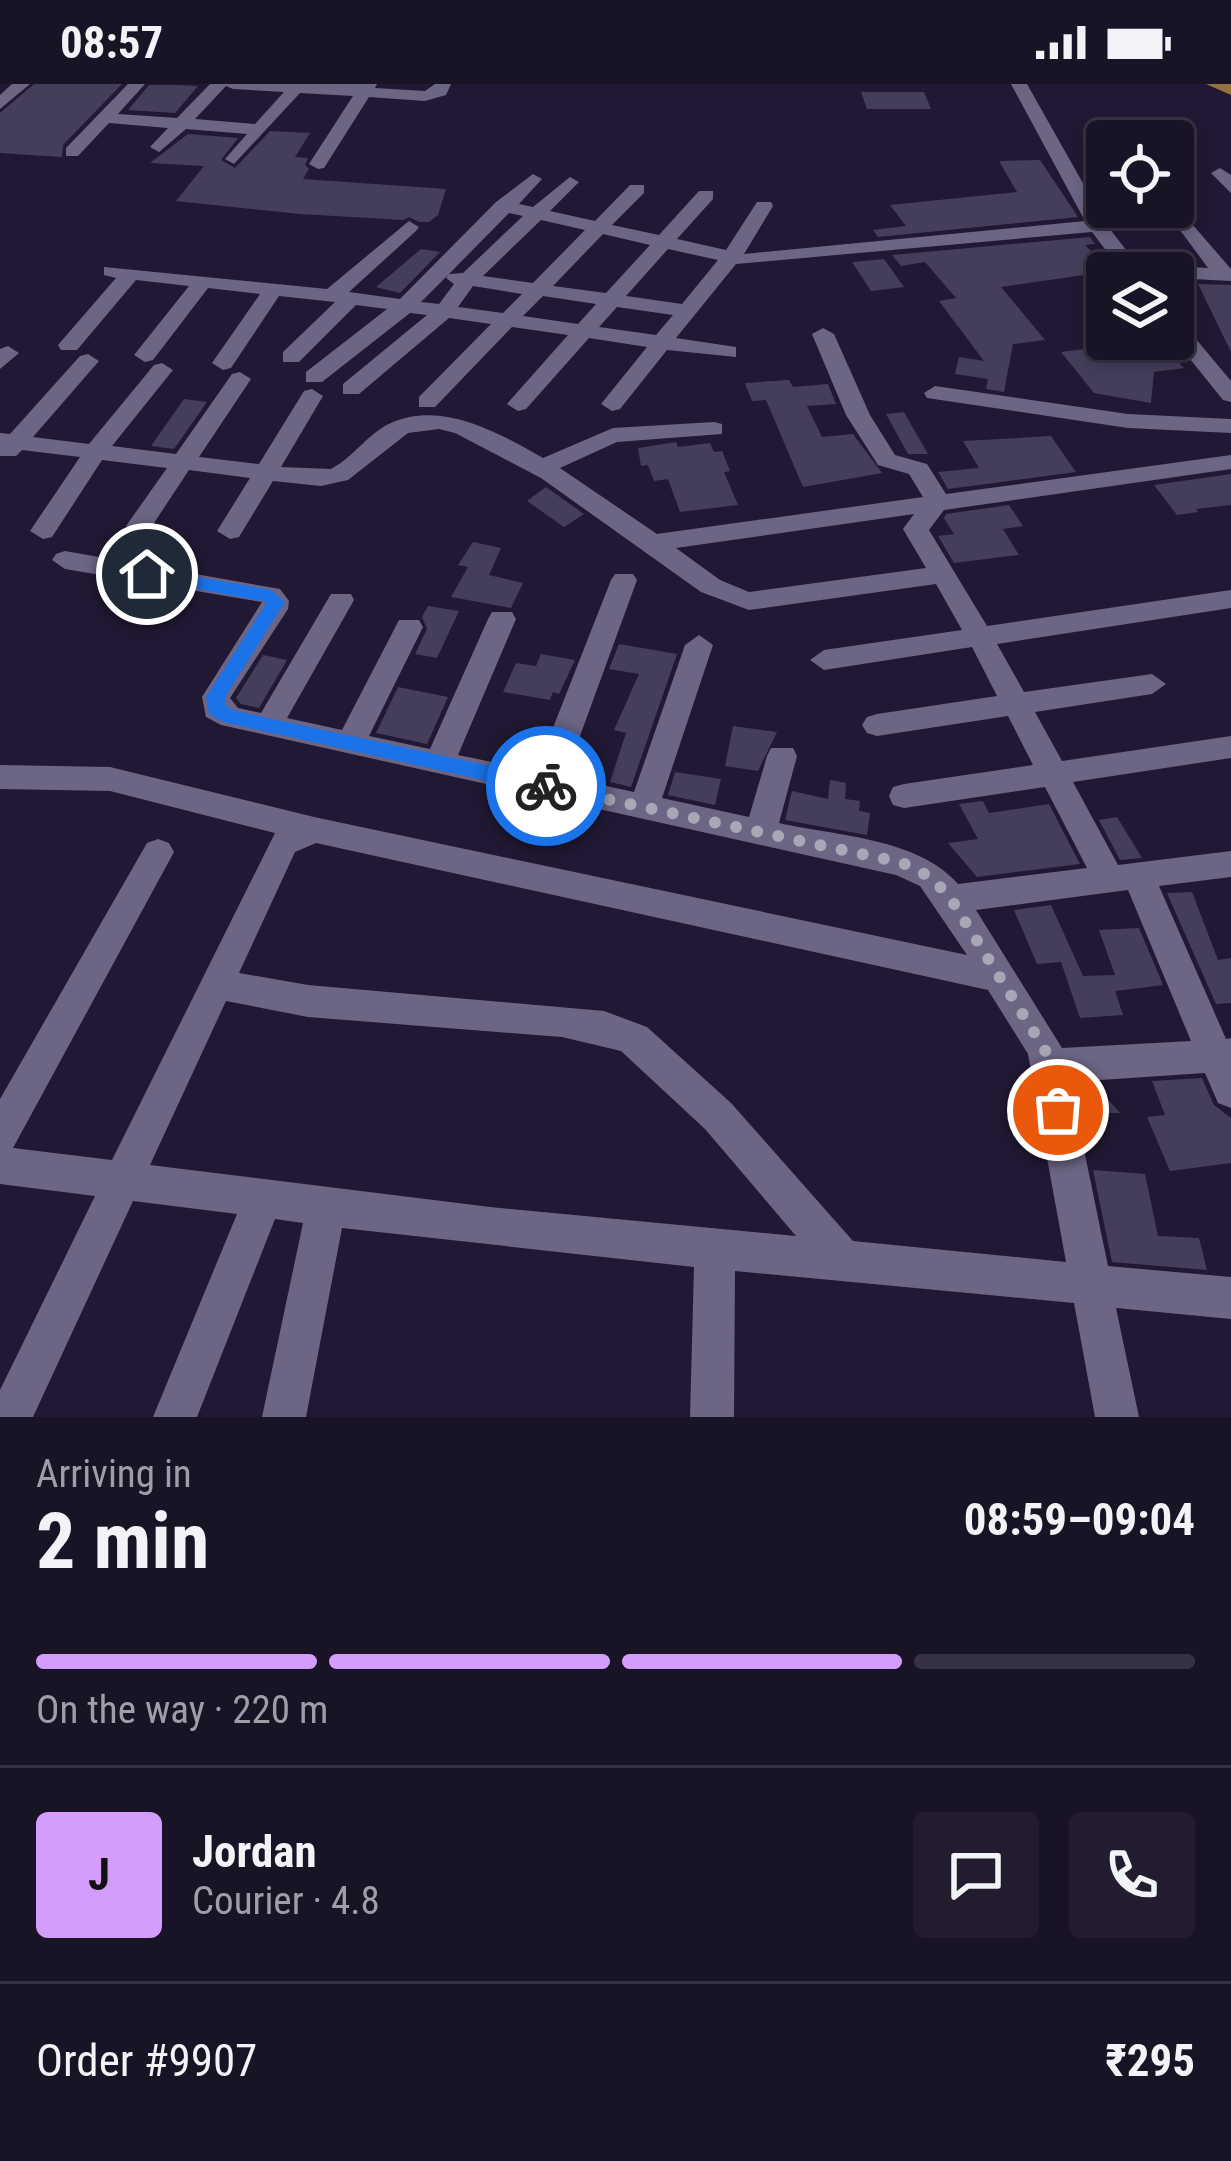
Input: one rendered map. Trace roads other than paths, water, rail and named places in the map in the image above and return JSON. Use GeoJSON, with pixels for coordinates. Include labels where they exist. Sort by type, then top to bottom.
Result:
{"type":"FeatureCollection","features":[{"type":"Feature","properties":{"kind":"main road"},"geometry":{"type":"LineString","coordinates":[[1217,84],[1231,89]]}},
{"type":"Feature","properties":{"kind":"street"},"geometry":{"type":"LineString","coordinates":[[0,104],[22,84]]}},
{"type":"Feature","properties":{"kind":"street"},"geometry":{"type":"LineString","coordinates":[[72,152],[137,84]]}},
{"type":"Feature","properties":{"kind":"street"},"geometry":{"type":"LineString","coordinates":[[159,147],[219,84]]}},
{"type":"Feature","properties":{"kind":"street"},"geometry":{"type":"LineString","coordinates":[[232,84],[366,88],[424,96],[440,92],[443,84]]}},
{"type":"Feature","properties":{"kind":"street"},"geometry":{"type":"LineString","coordinates":[[1019,84],[1086,208]]}},
{"type":"Feature","properties":{"kind":"street"},"geometry":{"type":"LineString","coordinates":[[234,158],[288,86]]}},
{"type":"Feature","properties":{"kind":"street"},"geometry":{"type":"LineString","coordinates":[[318,164],[366,88]]}},
{"type":"Feature","properties":{"kind":"street"},"geometry":{"type":"LineString","coordinates":[[105,118],[255,130]]}},
{"type":"Feature","properties":{"kind":"street"},"geometry":{"type":"LineString","coordinates":[[230,531],[313,387],[405,306],[533,178]]}},
{"type":"Feature","properties":{"kind":"street"},"geometry":{"type":"LineString","coordinates":[[351,389],[443,313],[471,275],[570,182]]}},
{"type":"Feature","properties":{"kind":"street"},"geometry":{"type":"LineString","coordinates":[[427,403],[637,189]]}},
{"type":"Feature","properties":{"kind":"street"},"geometry":{"type":"LineString","coordinates":[[518,404],[706,195]]}},
{"type":"Feature","properties":{"kind":"street"},"geometry":{"type":"LineString","coordinates":[[503,206],[730,258],[757,260],[1086,227]]}},
{"type":"Feature","properties":{"kind":"street"},"geometry":{"type":"LineString","coordinates":[[612,404],[730,258],[764,206]]}},
{"type":"Feature","properties":{"kind":"street"},"geometry":{"type":"LineString","coordinates":[[290,357],[409,227]]}},
{"type":"Feature","properties":{"kind":"street"},"geometry":{"type":"LineString","coordinates":[[1098,228],[1117,252]]}},
{"type":"Feature","properties":{"kind":"street"},"geometry":{"type":"LineString","coordinates":[[1189,228],[1227,275]]}},
{"type":"Feature","properties":{"kind":"street"},"geometry":{"type":"LineString","coordinates":[[441,271],[690,307]]}},
{"type":"Feature","properties":{"kind":"street"},"geometry":{"type":"LineString","coordinates":[[5,447],[78,353],[121,272],[341,297],[728,352]]}},
{"type":"Feature","properties":{"kind":"street"},"geometry":{"type":"LineString","coordinates":[[1194,274],[1227,275]]}},
{"type":"Feature","properties":{"kind":"street"},"geometry":{"type":"LineString","coordinates":[[44,531],[203,281]]}},
{"type":"Feature","properties":{"kind":"street"},"geometry":{"type":"LineString","coordinates":[[139,526],[182,462],[273,290]]}},
{"type":"Feature","properties":{"kind":"street"},"geometry":{"type":"LineString","coordinates":[[823,334],[859,416],[886,460],[918,469],[938,501]]}},
{"type":"Feature","properties":{"kind":"street"},"geometry":{"type":"LineString","coordinates":[[1194,350],[1231,395]]}},
{"type":"Feature","properties":{"kind":"street"},"geometry":{"type":"LineString","coordinates":[[934,393],[1128,421],[1231,426]]}},
{"type":"Feature","properties":{"kind":"street"},"geometry":{"type":"LineString","coordinates":[[5,447],[340,477],[394,427],[440,422],[500,443],[720,595],[749,601],[940,575]]}},
{"type":"Feature","properties":{"kind":"street"},"geometry":{"type":"LineString","coordinates":[[539,470],[613,435],[714,429]]}},
{"type":"Feature","properties":{"kind":"street"},"geometry":{"type":"LineString","coordinates":[[651,543],[1231,462]]}},
{"type":"Feature","properties":{"kind":"street"},"geometry":{"type":"LineString","coordinates":[[938,501],[916,529],[1051,770],[1125,879],[1223,1056],[1231,1091]]}},
{"type":"Feature","properties":{"kind":"street"},"geometry":{"type":"LineString","coordinates":[[65,560],[271,596],[274,609],[216,697],[216,709],[231,717],[903,863],[932,878],[951,899],[1000,977],[1049,1066],[1117,1417]]}},
{"type":"Feature","properties":{"kind":"street"},"geometry":{"type":"LineString","coordinates":[[546,786],[624,580]]}},
{"type":"Feature","properties":{"kind":"street"},"geometry":{"type":"LineString","coordinates":[[824,660],[1231,599]]}},
{"type":"Feature","properties":{"kind":"street"},"geometry":{"type":"LineString","coordinates":[[268,725],[340,600]]}},
{"type":"Feature","properties":{"kind":"street"},"geometry":{"type":"LineString","coordinates":[[440,763],[502,619]]}},
{"type":"Feature","properties":{"kind":"street"},"geometry":{"type":"LineString","coordinates":[[350,743],[409,627]]}},
{"type":"Feature","properties":{"kind":"street"},"geometry":{"type":"LineString","coordinates":[[644,807],[699,645]]}},
{"type":"Feature","properties":{"kind":"street"},"geometry":{"type":"LineString","coordinates":[[877,725],[1152,684]]}},
{"type":"Feature","properties":{"kind":"street"},"geometry":{"type":"LineString","coordinates":[[904,796],[1051,770],[1231,748]]}},
{"type":"Feature","properties":{"kind":"street"},"geometry":{"type":"LineString","coordinates":[[761,832],[782,756]]}},
{"type":"Feature","properties":{"kind":"street"},"geometry":{"type":"LineString","coordinates":[[0,777],[110,779],[314,830],[1000,977]]}},
{"type":"Feature","properties":{"kind":"street"},"geometry":{"type":"LineString","coordinates":[[10,1417],[283,842],[314,830]]}},
{"type":"Feature","properties":{"kind":"street"},"geometry":{"type":"LineString","coordinates":[[0,1135],[158,852]]}},
{"type":"Feature","properties":{"kind":"street"},"geometry":{"type":"LineString","coordinates":[[951,899],[1231,864]]}},
{"type":"Feature","properties":{"kind":"street"},"geometry":{"type":"LineString","coordinates":[[216,984],[308,1001],[562,1021],[604,1027],[634,1039],[718,1116],[844,1262]]}},
{"type":"Feature","properties":{"kind":"street"},"geometry":{"type":"LineString","coordinates":[[1049,1066],[1223,1056]]}},
{"type":"Feature","properties":{"kind":"street"},"geometry":{"type":"LineString","coordinates":[[0,1165],[715,1250],[1231,1298]]}},
{"type":"Feature","properties":{"kind":"street"},"geometry":{"type":"LineString","coordinates":[[176,1417],[262,1199]]}},
{"type":"Feature","properties":{"kind":"street"},"geometry":{"type":"LineString","coordinates":[[284,1417],[326,1207]]}},
{"type":"Feature","properties":{"kind":"street"},"geometry":{"type":"LineString","coordinates":[[712,1417],[715,1250]]}}]}
